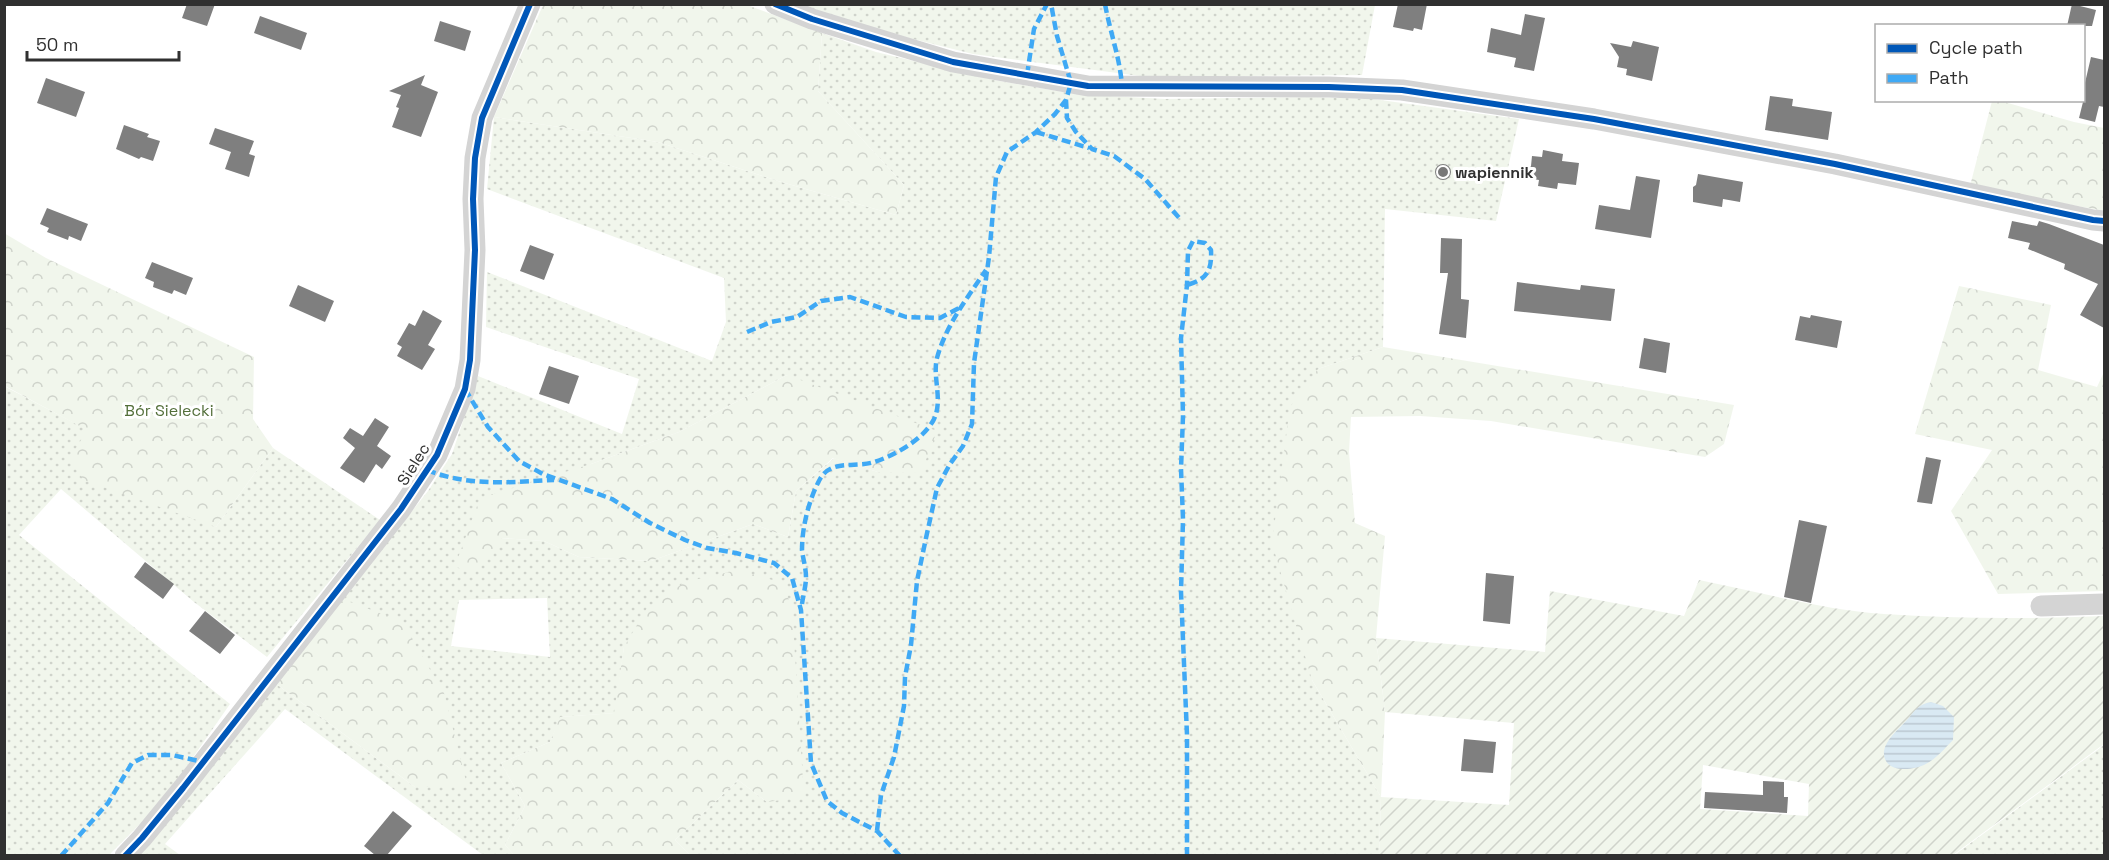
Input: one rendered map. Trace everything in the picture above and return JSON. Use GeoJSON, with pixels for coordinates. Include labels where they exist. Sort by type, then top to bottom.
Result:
{"type":"FeatureCollection","features":[{"type":"Feature","properties":{"kind":"street","name":"Sielec"},"geometry":{"type":"LineString","coordinates":[[125,855],[183,788],[386,528],[437,455],[465,389],[470,360],[475,250],[473,199],[475,158],[482,118],[530,4]]}},
{"type":"Feature","properties":{"kind":"street"},"geometry":{"type":"LineString","coordinates":[[775,4],[812,19],[953,63],[1088,86],[1329,87],[1402,90],[1594,119],[1824,162],[2104,221]]}},
{"type":"Feature","properties":{"kind":"street"},"geometry":{"type":"LineString","coordinates":[[2041,606],[2104,604]]}},
{"type":"Feature","properties":{"kind":"green space"},"geometry":{"type":"Polygon","coordinates":[[[543,5],[747,5],[822,33],[818,91],[904,185],[896,215],[778,181],[658,142],[494,117],[543,5]]]}},
{"type":"Feature","properties":{"kind":"green space"},"geometry":{"type":"Polygon","coordinates":[[[795,5],[1375,5],[1362,75],[1148,77],[973,54],[829,18],[795,5]]]}},
{"type":"Feature","properties":{"kind":"green space"},"geometry":{"type":"Polygon","coordinates":[[[822,33],[876,52],[994,80],[1074,94],[1165,99],[1312,97],[1373,99],[1519,119],[1496,221],[1385,209],[1383,347],[1318,369],[1312,680],[1381,797],[1379,855],[690,855],[675,840],[738,780],[767,802],[624,647],[615,713],[561,717],[550,742],[501,763],[525,806],[505,845],[514,855],[483,855],[285,709],[165,844],[180,855],[139,856],[275,683],[415,787],[342,599],[428,491],[452,454],[478,376],[622,434],[639,379],[486,327],[487,272],[712,361],[726,322],[724,278],[487,189],[494,117],[658,142],[778,181],[896,215],[904,185],[818,91],[822,33]],[[787,375],[679,432],[591,464],[501,538],[544,541],[579,557],[651,561],[753,524],[788,537],[796,491],[834,458],[878,472],[787,375]],[[547,598],[459,600],[451,646],[550,657],[547,598]]]}},
{"type":"Feature","properties":{"kind":"green space"},"geometry":{"type":"Polygon","coordinates":[[[1992,102],[2004,102],[2104,128],[2104,211],[1970,186],[1992,102]]]}},
{"type":"Feature","properties":{"kind":"green space","name":"Bór Sielecki"},"geometry":{"type":"Polygon","coordinates":[[[4,233],[46,258],[254,357],[253,419],[273,448],[216,527],[84,480],[69,460],[87,430],[5,386],[4,233]]]}},
{"type":"Feature","properties":{"kind":"green space"},"geometry":{"type":"Polygon","coordinates":[[[1959,286],[2051,305],[2038,370],[2097,387],[2104,372],[2104,591],[1998,594],[1951,511],[1992,450],[1915,434],[1959,286]]]}},
{"type":"Feature","properties":{"kind":"green space"},"geometry":{"type":"Polygon","coordinates":[[[1383,347],[1734,405],[1724,444],[1705,457],[1491,421],[1420,416],[1351,417],[1349,452],[1355,523],[1385,536],[1376,638],[1385,712],[1381,797],[1312,680],[1272,543],[1290,407],[1318,369],[1383,347]]]}},
{"type":"Feature","properties":{"kind":"green space"},"geometry":{"type":"Polygon","coordinates":[[[787,375],[937,431],[921,473],[878,472],[833,458],[796,491],[788,537],[753,524],[651,561],[579,557],[544,541],[502,538],[471,574],[455,566],[480,498],[591,464],[679,432],[787,375]]]}},
{"type":"Feature","properties":{"kind":"green space"},"geometry":{"type":"Polygon","coordinates":[[[4,386],[88,430],[216,527],[273,448],[380,520],[267,657],[194,602],[61,489],[19,535],[230,704],[162,802],[109,855],[5,855],[4,386]]]}},
{"type":"Feature","properties":{"kind":"green space"},"geometry":{"type":"Polygon","coordinates":[[[738,570],[783,583],[792,609],[804,797],[767,802],[738,780],[675,840],[690,855],[514,855],[505,845],[525,806],[501,763],[550,742],[560,717],[614,713],[624,647],[647,608],[685,582],[738,570]]]}},
{"type":"Feature","properties":{"kind":"green space"},"geometry":{"type":"Polygon","coordinates":[[[1699,580],[1815,605],[1861,612],[1994,618],[2104,616],[2104,744],[1953,855],[1379,855],[1381,797],[1509,805],[1514,723],[1385,712],[1376,638],[1545,652],[1550,591],[1684,616],[1699,580]],[[1703,765],[1700,809],[1808,816],[1809,784],[1703,765]]]}},
{"type":"Feature","properties":{"kind":"green space"},"geometry":{"type":"Polygon","coordinates":[[[342,599],[401,621],[444,693],[467,785],[415,787],[275,683],[342,599]]]}},
{"type":"Feature","properties":{"kind":"green space"},"geometry":{"type":"Polygon","coordinates":[[[2104,744],[2104,855],[1953,856],[2100,748],[2104,744]]]}},
{"type":"Feature","properties":{"kind":"shaded area"},"geometry":{"type":"Polygon","coordinates":[[[1931,702],[1943,706],[1954,717],[1953,740],[1924,765],[1905,769],[1892,767],[1885,758],[1884,751],[1887,742],[1917,708],[1931,702]]]}},
{"type":"Feature","properties":{"kind":"building"},"geometry":{"type":"Polygon","coordinates":[[[187,4],[215,4],[207,26],[182,18],[187,4]]]}},
{"type":"Feature","properties":{"kind":"building"},"geometry":{"type":"Polygon","coordinates":[[[1398,4],[1427,4],[1422,30],[1414,28],[1413,31],[1393,27],[1398,4]]]}},
{"type":"Feature","properties":{"kind":"building"},"geometry":{"type":"Polygon","coordinates":[[[2072,4],[2096,10],[2092,26],[2067,24],[2072,4]]]}},
{"type":"Feature","properties":{"kind":"building"},"geometry":{"type":"Polygon","coordinates":[[[1525,14],[1545,18],[1534,71],[1514,67],[1516,58],[1487,52],[1491,28],[1521,35],[1525,14]]]}},
{"type":"Feature","properties":{"kind":"building"},"geometry":{"type":"Polygon","coordinates":[[[260,16],[307,33],[301,50],[254,33],[260,16]]]}},
{"type":"Feature","properties":{"kind":"building"},"geometry":{"type":"Polygon","coordinates":[[[440,21],[471,31],[465,51],[434,41],[440,21]]]}},
{"type":"Feature","properties":{"kind":"building"},"geometry":{"type":"Polygon","coordinates":[[[1633,41],[1659,47],[1652,81],[1626,75],[1627,69],[1617,67],[1619,57],[1610,43],[1631,47],[1633,41]]]}},
{"type":"Feature","properties":{"kind":"building"},"geometry":{"type":"Polygon","coordinates":[[[2091,57],[2104,60],[2104,107],[2099,106],[2095,122],[2079,118],[2083,102],[2085,102],[2085,83],[2091,57]]]}},
{"type":"Feature","properties":{"kind":"building"},"geometry":{"type":"Polygon","coordinates":[[[425,75],[421,85],[438,92],[421,137],[392,127],[401,95],[389,91],[425,75]]]}},
{"type":"Feature","properties":{"kind":"building"},"geometry":{"type":"Polygon","coordinates":[[[46,78],[85,92],[76,117],[37,103],[46,78]]]}},
{"type":"Feature","properties":{"kind":"building"},"geometry":{"type":"Polygon","coordinates":[[[1770,96],[1793,99],[1792,106],[1832,112],[1828,140],[1765,130],[1770,96]]]}},
{"type":"Feature","properties":{"kind":"building"},"geometry":{"type":"Polygon","coordinates":[[[124,125],[149,134],[147,137],[160,141],[153,161],[141,157],[139,159],[116,149],[124,125]]]}},
{"type":"Feature","properties":{"kind":"building"},"geometry":{"type":"Polygon","coordinates":[[[215,128],[254,141],[249,154],[255,156],[249,177],[225,169],[231,152],[209,144],[215,128]]]}},
{"type":"Feature","properties":{"kind":"building"},"geometry":{"type":"Polygon","coordinates":[[[1543,150],[1563,154],[1562,161],[1579,163],[1576,185],[1558,183],[1557,189],[1538,186],[1539,180],[1533,179],[1524,169],[1531,166],[1532,156],[1542,157],[1543,150]]]}},
{"type":"Feature","properties":{"kind":"building","name":"wapiennik"},"geometry":{"type":"Polygon","coordinates":[[[1440,164],[1446,164],[1451,172],[1449,178],[1440,180],[1435,175],[1435,169],[1440,164]]]}},
{"type":"Feature","properties":{"kind":"building"},"geometry":{"type":"Polygon","coordinates":[[[1698,174],[1743,182],[1740,202],[1723,199],[1722,207],[1693,202],[1693,187],[1696,185],[1698,174]]]}},
{"type":"Feature","properties":{"kind":"building"},"geometry":{"type":"Polygon","coordinates":[[[1636,176],[1660,180],[1651,238],[1595,229],[1599,205],[1630,210],[1636,176]]]}},
{"type":"Feature","properties":{"kind":"building"},"geometry":{"type":"Polygon","coordinates":[[[47,208],[88,224],[81,241],[69,236],[68,240],[47,232],[49,228],[40,224],[47,208]]]}},
{"type":"Feature","properties":{"kind":"building"},"geometry":{"type":"Polygon","coordinates":[[[2012,221],[2037,226],[2039,221],[2104,245],[2104,328],[2080,315],[2098,284],[2064,269],[2065,264],[2028,249],[2030,243],[2008,238],[2012,221]]]}},
{"type":"Feature","properties":{"kind":"building"},"geometry":{"type":"Polygon","coordinates":[[[1441,238],[1462,239],[1461,299],[1469,300],[1466,338],[1439,334],[1448,273],[1440,273],[1441,238]]]}},
{"type":"Feature","properties":{"kind":"building"},"geometry":{"type":"Polygon","coordinates":[[[530,245],[554,254],[544,280],[520,271],[530,245]]]}},
{"type":"Feature","properties":{"kind":"building"},"geometry":{"type":"Polygon","coordinates":[[[152,262],[193,278],[186,295],[174,290],[172,294],[153,287],[154,282],[145,278],[152,262]]]}},
{"type":"Feature","properties":{"kind":"building"},"geometry":{"type":"Polygon","coordinates":[[[1517,282],[1580,290],[1581,285],[1615,289],[1611,321],[1514,311],[1517,282]]]}},
{"type":"Feature","properties":{"kind":"building"},"geometry":{"type":"Polygon","coordinates":[[[298,285],[334,301],[325,322],[289,306],[298,285]]]}},
{"type":"Feature","properties":{"kind":"building"},"geometry":{"type":"Polygon","coordinates":[[[423,310],[442,321],[428,345],[435,349],[422,370],[397,356],[402,347],[397,344],[409,323],[415,326],[423,310]]]}},
{"type":"Feature","properties":{"kind":"building"},"geometry":{"type":"Polygon","coordinates":[[[1811,315],[1842,321],[1837,348],[1795,340],[1800,316],[1810,318],[1811,315]]]}},
{"type":"Feature","properties":{"kind":"building"},"geometry":{"type":"Polygon","coordinates":[[[1644,338],[1670,343],[1666,373],[1639,368],[1644,338]]]}},
{"type":"Feature","properties":{"kind":"building"},"geometry":{"type":"Polygon","coordinates":[[[549,366],[579,376],[569,404],[539,394],[549,366]]]}},
{"type":"Feature","properties":{"kind":"building"},"geometry":{"type":"Polygon","coordinates":[[[375,418],[389,427],[377,446],[391,456],[382,469],[376,464],[364,483],[340,468],[355,448],[343,438],[350,428],[363,436],[375,418]]]}},
{"type":"Feature","properties":{"kind":"building"},"geometry":{"type":"Polygon","coordinates":[[[1926,457],[1941,460],[1932,504],[1917,502],[1926,457]]]}},
{"type":"Feature","properties":{"kind":"building"},"geometry":{"type":"Polygon","coordinates":[[[1799,520],[1827,526],[1811,603],[1784,597],[1799,520]]]}},
{"type":"Feature","properties":{"kind":"building"},"geometry":{"type":"Polygon","coordinates":[[[145,562],[174,584],[163,599],[134,577],[145,562]]]}},
{"type":"Feature","properties":{"kind":"building"},"geometry":{"type":"Polygon","coordinates":[[[1486,573],[1514,576],[1510,624],[1483,621],[1486,573]]]}},
{"type":"Feature","properties":{"kind":"building"},"geometry":{"type":"Polygon","coordinates":[[[205,611],[235,635],[220,654],[189,631],[205,611]]]}},
{"type":"Feature","properties":{"kind":"building"},"geometry":{"type":"Polygon","coordinates":[[[1464,739],[1496,742],[1493,773],[1461,771],[1464,739]]]}},
{"type":"Feature","properties":{"kind":"building"},"geometry":{"type":"Polygon","coordinates":[[[1763,781],[1784,782],[1784,797],[1788,797],[1787,813],[1704,808],[1705,792],[1763,795],[1763,781]]]}},
{"type":"Feature","properties":{"kind":"building"},"geometry":{"type":"Polygon","coordinates":[[[393,811],[412,826],[387,855],[375,855],[364,846],[393,811]]]}},
{"type":"Feature","properties":{"kind":"marked path"},"geometry":{"type":"LineString","coordinates":[[1027,75],[1034,29],[1047,4]]}},
{"type":"Feature","properties":{"kind":"marked path"},"geometry":{"type":"LineString","coordinates":[[877,831],[881,795],[894,757],[904,706],[905,677],[911,645],[917,581],[937,488],[963,446],[972,424],[974,363],[989,257],[996,177],[1007,152],[1036,132],[1055,114],[1066,100],[1071,83],[1057,36],[1051,4]]}},
{"type":"Feature","properties":{"kind":"marked path"},"geometry":{"type":"LineString","coordinates":[[1105,4],[1122,86]]}},
{"type":"Feature","properties":{"kind":"marked path"},"geometry":{"type":"LineString","coordinates":[[1066,100],[1067,118],[1092,149],[1114,156],[1145,179],[1181,220]]}},
{"type":"Feature","properties":{"kind":"marked path"},"geometry":{"type":"LineString","coordinates":[[1036,132],[1089,148]]}},
{"type":"Feature","properties":{"kind":"marked path"},"geometry":{"type":"LineString","coordinates":[[1187,285],[1204,277],[1209,269],[1211,250],[1205,243],[1193,241],[1188,251],[1181,338],[1183,519],[1181,592],[1187,735],[1187,856]]}},
{"type":"Feature","properties":{"kind":"marked path"},"geometry":{"type":"LineString","coordinates":[[802,604],[806,577],[802,550],[803,532],[809,504],[820,479],[837,466],[867,464],[890,456],[915,441],[928,428],[938,406],[936,366],[941,346],[958,312],[986,270]]}},
{"type":"Feature","properties":{"kind":"marked path"},"geometry":{"type":"LineString","coordinates":[[747,332],[771,322],[797,317],[821,301],[850,297],[906,317],[940,318],[961,307]]}},
{"type":"Feature","properties":{"kind":"marked path"},"geometry":{"type":"LineString","coordinates":[[465,389],[488,427],[519,461],[543,474],[612,499],[650,523],[685,540],[707,548],[774,563],[792,578],[801,610],[811,763],[827,801],[842,813],[877,831],[900,856]]}},
{"type":"Feature","properties":{"kind":"marked path"},"geometry":{"type":"LineString","coordinates":[[427,470],[474,481],[554,480]]}},
{"type":"Feature","properties":{"kind":"marked path"},"geometry":{"type":"LineString","coordinates":[[61,856],[108,803],[132,763],[148,755],[172,755],[203,762]]}},
{"type":"Feature","properties":{"kind":"cycle path"},"geometry":{"type":"LineString","coordinates":[[125,856],[183,788],[401,509],[437,455],[465,389],[470,360],[475,250],[473,199],[475,158],[482,118],[530,4]]}},
{"type":"Feature","properties":{"kind":"cycle path"},"geometry":{"type":"LineString","coordinates":[[775,4],[812,19],[953,62],[1088,86],[1329,87],[1402,90],[1594,119],[1835,164],[2104,221]]}},
{"type":"Feature","properties":{"kind":"place","name":"wapiennik"},"geometry":{"type":"Point","coordinates":[1443,172]}}]}
